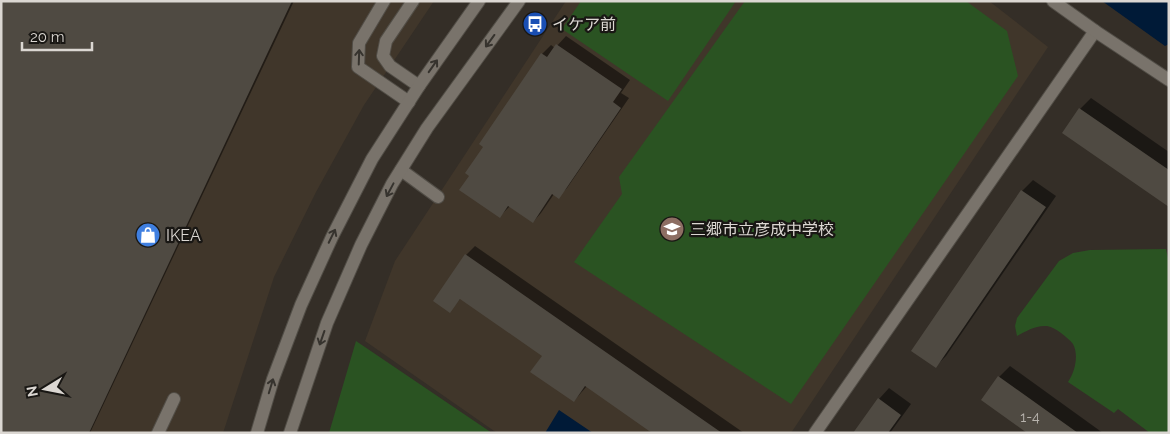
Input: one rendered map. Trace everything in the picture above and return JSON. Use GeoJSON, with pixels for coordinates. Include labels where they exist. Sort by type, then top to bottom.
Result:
{"type":"FeatureCollection","features":[{"type":"Feature","properties":{"kind":"street"},"geometry":{"type":"LineString","coordinates":[[384,1],[359,43],[358,67],[409,102]]}},
{"type":"Feature","properties":{"kind":"street"},"geometry":{"type":"LineString","coordinates":[[413,1],[386,41],[384,56],[390,66],[419,86]]}},
{"type":"Feature","properties":{"kind":"street"},"geometry":{"type":"LineString","coordinates":[[257,433],[273,379],[301,305],[332,237],[372,159],[419,86],[479,1]]}},
{"type":"Feature","properties":{"kind":"street"},"geometry":{"type":"LineString","coordinates":[[290,433],[327,323],[361,246],[392,184],[427,128],[519,1]]}},
{"type":"Feature","properties":{"kind":"street"},"geometry":{"type":"LineString","coordinates":[[1053,1],[1169,80]]}},
{"type":"Feature","properties":{"kind":"street"},"geometry":{"type":"LineString","coordinates":[[815,433],[1095,31]]}},
{"type":"Feature","properties":{"kind":"street"},"geometry":{"type":"LineString","coordinates":[[401,170],[438,197]]}},
{"type":"Feature","properties":{"kind":"street"},"geometry":{"type":"LineString","coordinates":[[158,433],[174,399]]}},
{"type":"Feature","properties":{"kind":"shaded area","name":"IKEA"},"geometry":{"type":"Polygon","coordinates":[[[1,1],[434,1],[364,105],[316,192],[274,277],[223,433],[1,433],[1,1]]]}},
{"type":"Feature","properties":{"kind":"shaded area","name":"三郷市立彦成中学校"},"geometry":{"type":"Polygon","coordinates":[[[566,1],[989,1],[1048,47],[791,433],[497,433],[365,341],[395,261],[566,1]]]}},
{"type":"Feature","properties":{"kind":"green space"},"geometry":{"type":"Polygon","coordinates":[[[581,1],[736,1],[668,101],[562,29],[581,1]]]}},
{"type":"Feature","properties":{"kind":"green space"},"geometry":{"type":"Polygon","coordinates":[[[745,1],[966,1],[1007,31],[1018,76],[791,404],[574,262],[622,194],[619,177],[745,1]]]}},
{"type":"Feature","properties":{"kind":"green space"},"geometry":{"type":"Polygon","coordinates":[[[1166,249],[1169,263],[1169,433],[1150,433],[1118,409],[1114,413],[1068,382],[1073,373],[1076,353],[1073,344],[1064,335],[1053,328],[1039,326],[1017,336],[1015,326],[1017,318],[1059,261],[1073,253],[1090,250],[1166,249]]]}},
{"type":"Feature","properties":{"kind":"green space"},"geometry":{"type":"Polygon","coordinates":[[[356,341],[492,433],[329,433],[356,341]]]}},
{"type":"Feature","properties":{"kind":"water"},"geometry":{"type":"Polygon","coordinates":[[[1102,1],[1169,1],[1169,44],[1165,46],[1102,1]]]}},
{"type":"Feature","properties":{"kind":"water"},"geometry":{"type":"Polygon","coordinates":[[[559,410],[593,433],[545,433],[559,410]]]}},
{"type":"Feature","properties":{"kind":"building","name":"IKEA"},"geometry":{"type":"Polygon","coordinates":[[[1,1],[292,1],[89,433],[1,433],[1,1]]]}},
{"type":"Feature","properties":{"kind":"building"},"geometry":{"type":"Polygon","coordinates":[[[556,44],[622,89],[613,102],[621,108],[559,199],[552,194],[533,223],[508,206],[500,218],[459,190],[469,176],[465,173],[483,147],[479,144],[541,53],[547,57],[556,44]]]}},
{"type":"Feature","properties":{"kind":"building"},"geometry":{"type":"Polygon","coordinates":[[[1079,108],[1169,170],[1169,207],[1062,133],[1079,108]]]}},
{"type":"Feature","properties":{"kind":"building"},"geometry":{"type":"Polygon","coordinates":[[[1021,190],[1046,207],[936,368],[911,351],[1021,190]]]}},
{"type":"Feature","properties":{"kind":"building"},"geometry":{"type":"Polygon","coordinates":[[[465,254],[722,433],[652,433],[585,386],[574,402],[530,372],[542,356],[460,299],[450,313],[433,301],[465,254]]]}},
{"type":"Feature","properties":{"kind":"building"},"geometry":{"type":"Polygon","coordinates":[[[998,376],[1078,433],[1027,433],[981,400],[998,376]]]}},
{"type":"Feature","properties":{"kind":"building"},"geometry":{"type":"Polygon","coordinates":[[[878,398],[901,415],[888,433],[853,433],[878,398]]]}},
{"type":"Feature","properties":{"kind":"place","name":"イケア前"},"geometry":{"type":"Point","coordinates":[535,24]}},
{"type":"Feature","properties":{"kind":"place","name":"三郷市立彦成中学校"},"geometry":{"type":"Point","coordinates":[672,229]}},
{"type":"Feature","properties":{"kind":"place","name":"IKEA"},"geometry":{"type":"Point","coordinates":[148,235]}}]}
